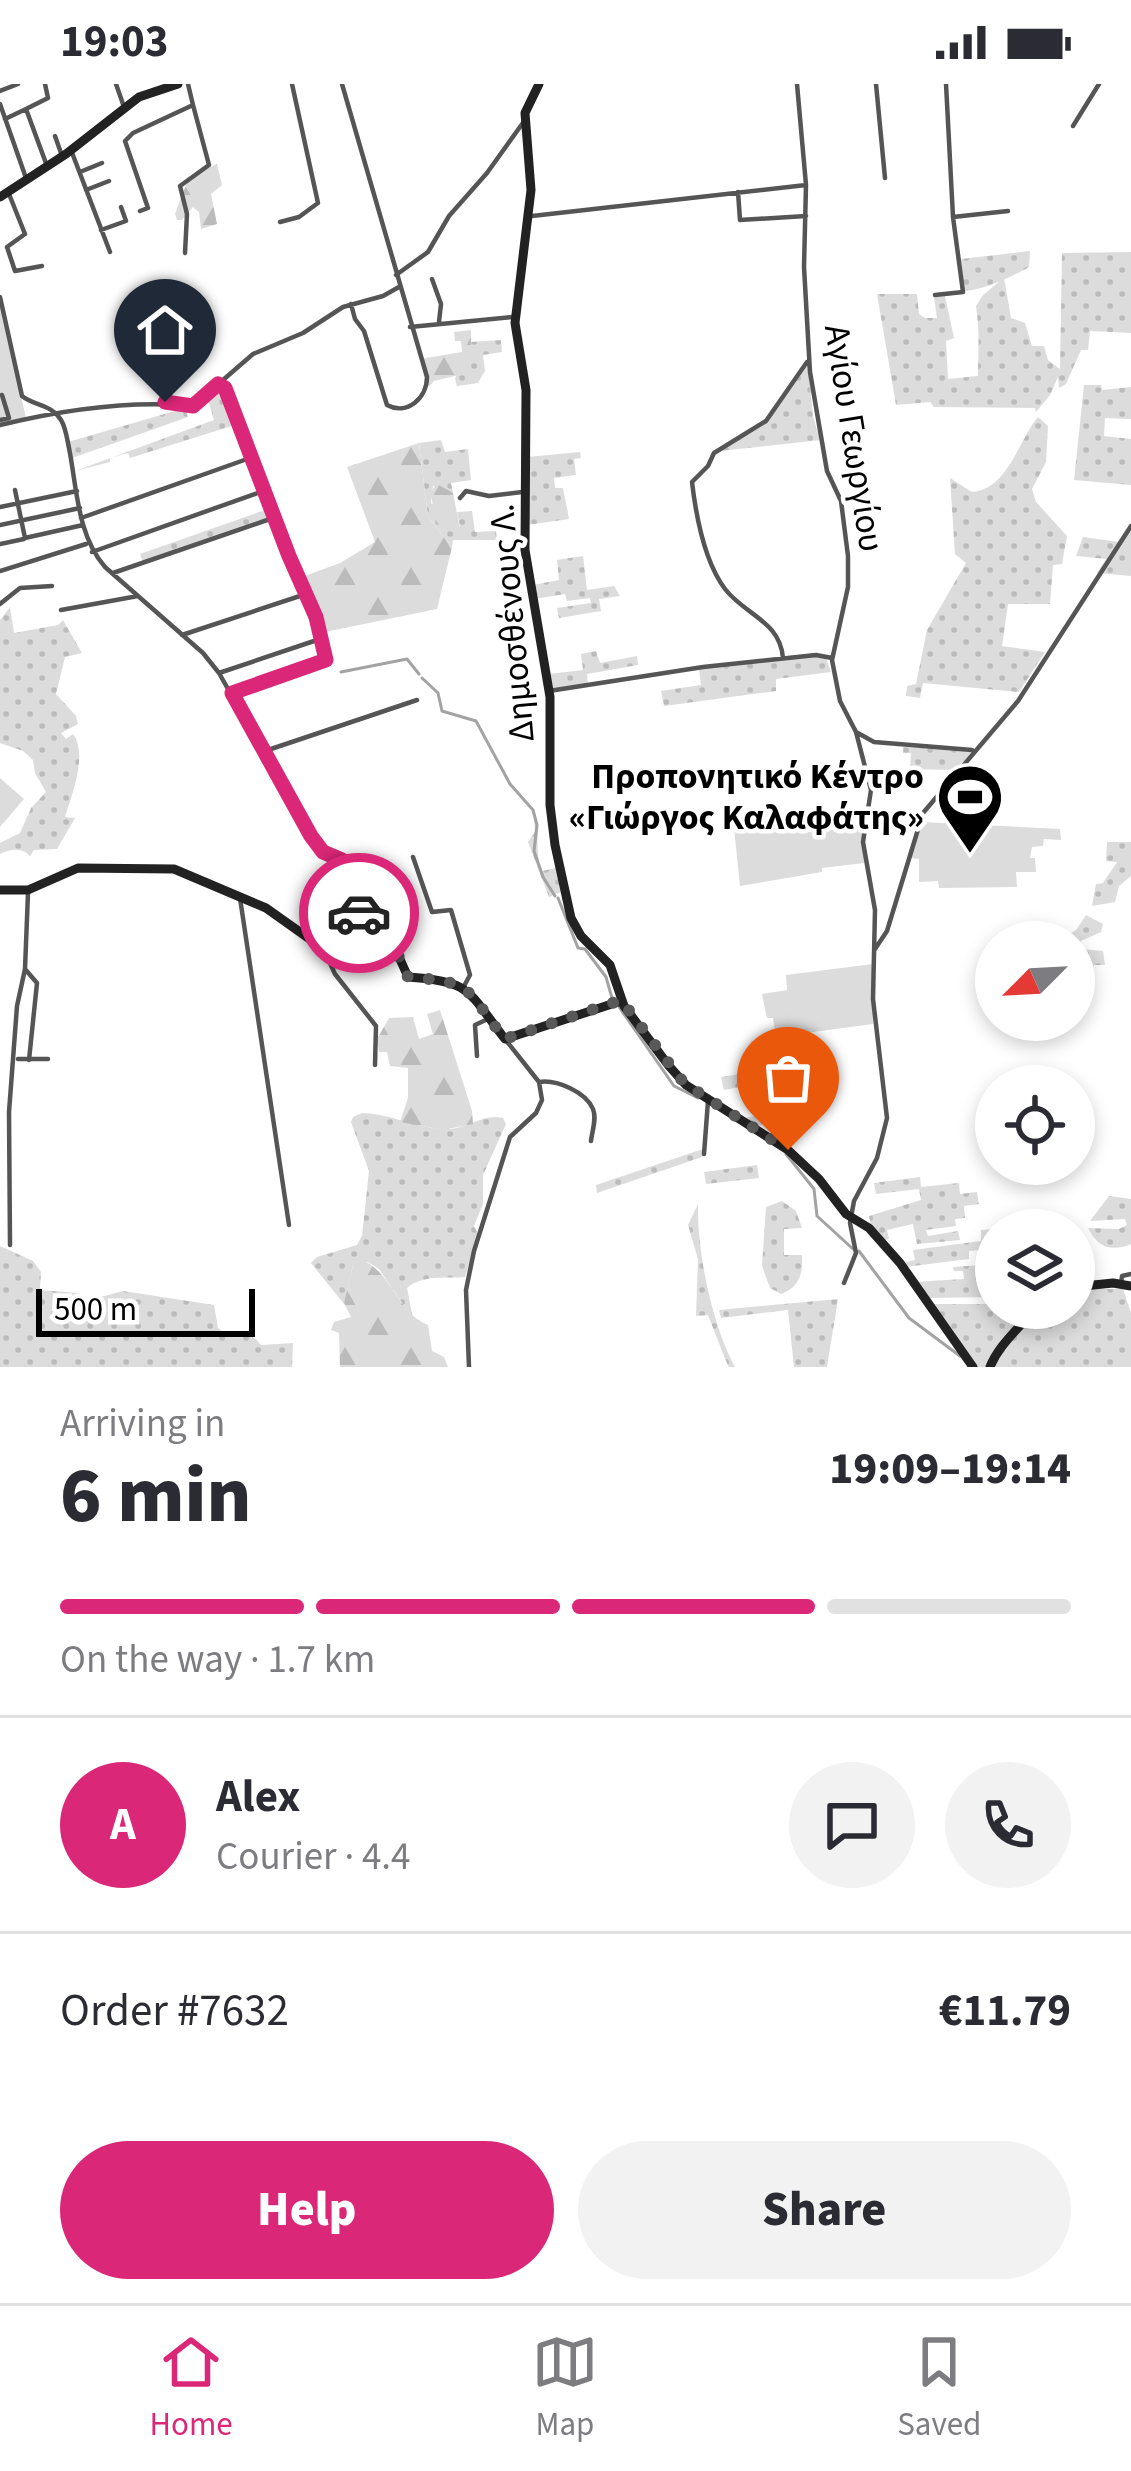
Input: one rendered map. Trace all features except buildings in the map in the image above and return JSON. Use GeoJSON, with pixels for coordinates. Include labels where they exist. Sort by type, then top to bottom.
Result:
{"type":"FeatureCollection","features":[{"type":"Feature","properties":{"kind":"street"},"geometry":{"type":"LineString","coordinates":[[0,91],[18,84]]}},
{"type":"Feature","properties":{"kind":"street"},"geometry":{"type":"LineString","coordinates":[[5,119],[48,98],[45,84]]}},
{"type":"Feature","properties":{"kind":"street"},"geometry":{"type":"LineString","coordinates":[[116,84],[125,109]]}},
{"type":"Feature","properties":{"kind":"street"},"geometry":{"type":"LineString","coordinates":[[42,266],[15,272],[7,247],[25,234],[4,195],[148,92],[178,84]]}},
{"type":"Feature","properties":{"kind":"street"},"geometry":{"type":"LineString","coordinates":[[185,253],[187,214],[180,186],[208,165],[188,84]]}},
{"type":"Feature","properties":{"kind":"street"},"geometry":{"type":"LineString","coordinates":[[280,222],[298,218],[318,203],[292,84]]}},
{"type":"Feature","properties":{"kind":"street"},"geometry":{"type":"LineString","coordinates":[[342,84],[428,382],[413,405],[398,410],[385,401],[351,304]]}},
{"type":"Feature","properties":{"kind":"street","name":"Δημοσθένους Λ."},"geometry":{"type":"LineString","coordinates":[[539,84],[525,120],[532,159],[530,216],[516,317],[526,390],[525,550],[549,691],[550,805],[563,893],[575,928],[610,965],[621,1000],[669,1066],[686,1084],[788,1150],[851,1217],[869,1228],[900,1262],[973,1367]]}},
{"type":"Feature","properties":{"kind":"street","name":"Αγίου Γεωργίου"},"geometry":{"type":"LineString","coordinates":[[797,84],[806,185],[803,268],[808,359],[815,414],[827,470],[841,501],[847,542],[848,586],[832,658],[839,701],[856,732],[871,790],[863,842],[875,909],[873,999],[886,1128],[851,1217],[856,1253],[844,1283]]}},
{"type":"Feature","properties":{"kind":"street"},"geometry":{"type":"LineString","coordinates":[[876,84],[885,178]]}},
{"type":"Feature","properties":{"kind":"street"},"geometry":{"type":"LineString","coordinates":[[935,295],[963,292],[953,218],[946,84]]}},
{"type":"Feature","properties":{"kind":"street"},"geometry":{"type":"LineString","coordinates":[[1073,126],[1099,84]]}},
{"type":"Feature","properties":{"kind":"street"},"geometry":{"type":"LineString","coordinates":[[0,104],[27,180]]}},
{"type":"Feature","properties":{"kind":"street"},"geometry":{"type":"LineString","coordinates":[[140,211],[148,208],[125,141],[193,105]]}},
{"type":"Feature","properties":{"kind":"street"},"geometry":{"type":"LineString","coordinates":[[26,109],[47,166]]}},
{"type":"Feature","properties":{"kind":"street"},"geometry":{"type":"LineString","coordinates":[[396,275],[428,252],[449,216],[525,120]]}},
{"type":"Feature","properties":{"kind":"street"},"geometry":{"type":"LineString","coordinates":[[55,136],[80,172],[110,252]]}},
{"type":"Feature","properties":{"kind":"street"},"geometry":{"type":"LineString","coordinates":[[80,172],[102,163]]}},
{"type":"Feature","properties":{"kind":"street"},"geometry":{"type":"LineString","coordinates":[[86,190],[110,181]]}},
{"type":"Feature","properties":{"kind":"street"},"geometry":{"type":"LineString","coordinates":[[530,216],[806,185]]}},
{"type":"Feature","properties":{"kind":"street"},"geometry":{"type":"LineString","coordinates":[[738,192],[740,220],[806,216]]}},
{"type":"Feature","properties":{"kind":"street"},"geometry":{"type":"LineString","coordinates":[[101,230],[126,221],[121,207]]}},
{"type":"Feature","properties":{"kind":"street"},"geometry":{"type":"LineString","coordinates":[[953,218],[1008,211]]}},
{"type":"Feature","properties":{"kind":"street"},"geometry":{"type":"LineString","coordinates":[[432,279],[441,304],[439,322]]}},
{"type":"Feature","properties":{"kind":"street"},"geometry":{"type":"LineString","coordinates":[[0,423],[165,402],[193,406],[253,354],[303,333],[351,304],[399,287]]}},
{"type":"Feature","properties":{"kind":"street"},"geometry":{"type":"LineString","coordinates":[[0,297],[22,396],[27,402],[41,402],[64,428],[92,552],[219,673],[311,836],[323,852],[342,860],[365,934]]}},
{"type":"Feature","properties":{"kind":"street"},"geometry":{"type":"LineString","coordinates":[[410,327],[516,317]]}},
{"type":"Feature","properties":{"kind":"street"},"geometry":{"type":"LineString","coordinates":[[783,658],[778,636],[723,586],[707,550],[692,482],[715,453],[766,421],[797,382],[808,359]]}},
{"type":"Feature","properties":{"kind":"street"},"geometry":{"type":"LineString","coordinates":[[218,384],[227,392],[316,617],[326,660],[232,693]]}},
{"type":"Feature","properties":{"kind":"street"},"geometry":{"type":"LineString","coordinates":[[0,423],[9,418],[2,395]]}},
{"type":"Feature","properties":{"kind":"street"},"geometry":{"type":"LineString","coordinates":[[0,544],[82,522],[250,458]]}},
{"type":"Feature","properties":{"kind":"street"},"geometry":{"type":"LineString","coordinates":[[15,490],[25,538]]}},
{"type":"Feature","properties":{"kind":"street"},"geometry":{"type":"LineString","coordinates":[[92,552],[266,490]]}},
{"type":"Feature","properties":{"kind":"street"},"geometry":{"type":"LineString","coordinates":[[460,498],[466,490],[489,496],[525,492]]}},
{"type":"Feature","properties":{"kind":"street"},"geometry":{"type":"LineString","coordinates":[[0,507],[77,491]]}},
{"type":"Feature","properties":{"kind":"street"},"geometry":{"type":"LineString","coordinates":[[0,525],[80,508]]}},
{"type":"Feature","properties":{"kind":"street"},"geometry":{"type":"LineString","coordinates":[[113,574],[276,517]]}},
{"type":"Feature","properties":{"kind":"street"},"geometry":{"type":"LineString","coordinates":[[875,949],[887,931],[923,813],[1018,701],[1131,526]]}},
{"type":"Feature","properties":{"kind":"street"},"geometry":{"type":"LineString","coordinates":[[0,571],[88,544]]}},
{"type":"Feature","properties":{"kind":"street"},"geometry":{"type":"LineString","coordinates":[[0,604],[27,586],[52,586]]}},
{"type":"Feature","properties":{"kind":"street"},"geometry":{"type":"LineString","coordinates":[[182,635],[306,594]]}},
{"type":"Feature","properties":{"kind":"street"},"geometry":{"type":"LineString","coordinates":[[61,610],[140,596]]}},
{"type":"Feature","properties":{"kind":"street"},"geometry":{"type":"LineString","coordinates":[[219,673],[320,639]]}},
{"type":"Feature","properties":{"kind":"street"},"geometry":{"type":"LineString","coordinates":[[549,691],[783,658],[832,658]]}},
{"type":"Feature","properties":{"kind":"street"},"geometry":{"type":"LineString","coordinates":[[265,751],[417,700]]}},
{"type":"Feature","properties":{"kind":"street"},"geometry":{"type":"LineString","coordinates":[[856,732],[863,739],[883,743],[976,750]]}},
{"type":"Feature","properties":{"kind":"street"},"geometry":{"type":"LineString","coordinates":[[412,857],[432,912],[451,910],[470,973],[464,988]]}},
{"type":"Feature","properties":{"kind":"street"},"geometry":{"type":"LineString","coordinates":[[0,890],[28,890],[64,871],[116,866],[184,871],[280,916],[323,947],[335,974],[376,1026],[375,1065]]}},
{"type":"Feature","properties":{"kind":"street"},"geometry":{"type":"LineString","coordinates":[[10,1245],[9,1112],[17,1006],[25,969],[28,890]]}},
{"type":"Feature","properties":{"kind":"street"},"geometry":{"type":"LineString","coordinates":[[239,897],[289,1225]]}},
{"type":"Feature","properties":{"kind":"street"},"geometry":{"type":"LineString","coordinates":[[323,947],[365,934],[382,937],[408,977],[435,978],[464,988],[476,997],[539,1082],[540,1107],[510,1137],[471,1265],[466,1290],[469,1367]]}},
{"type":"Feature","properties":{"kind":"street"},"geometry":{"type":"LineString","coordinates":[[25,969],[37,983],[29,1060]]}},
{"type":"Feature","properties":{"kind":"street"},"geometry":{"type":"LineString","coordinates":[[505,1039],[621,1000]]}},
{"type":"Feature","properties":{"kind":"street"},"geometry":{"type":"LineString","coordinates":[[477,1056],[475,1025],[490,1018]]}},
{"type":"Feature","properties":{"kind":"street"},"geometry":{"type":"LineString","coordinates":[[15,1060],[48,1059]]}},
{"type":"Feature","properties":{"kind":"street"},"geometry":{"type":"LineString","coordinates":[[539,1082],[554,1081],[589,1102],[594,1116],[591,1141]]}},
{"type":"Feature","properties":{"kind":"street"},"geometry":{"type":"LineString","coordinates":[[704,1154],[709,1099]]}},
{"type":"Feature","properties":{"kind":"street"},"geometry":{"type":"LineString","coordinates":[[900,1262],[914,1260]]}},
{"type":"Feature","properties":{"kind":"street"},"geometry":{"type":"LineString","coordinates":[[1095,1286],[1126,1285],[1122,1276],[1131,1274]]}},
{"type":"Feature","properties":{"kind":"street"},"geometry":{"type":"LineString","coordinates":[[990,1367],[998,1350],[1020,1329]]}},
{"type":"Feature","properties":{"kind":"green space"},"geometry":{"type":"Polygon","coordinates":[[[217,164],[222,185],[211,194],[217,224],[201,229],[199,212],[193,207],[177,220],[189,177],[217,164]]]}},
{"type":"Feature","properties":{"kind":"green space"},"geometry":{"type":"Polygon","coordinates":[[[1030,251],[1029,267],[988,286],[964,291],[961,259],[1030,251]]]}},
{"type":"Feature","properties":{"kind":"green space"},"geometry":{"type":"Polygon","coordinates":[[[1131,252],[1131,333],[1090,331],[1088,350],[1081,350],[1066,384],[1059,388],[1058,377],[1036,412],[1035,408],[934,407],[930,402],[896,405],[877,294],[917,294],[919,314],[925,318],[937,318],[934,297],[945,296],[954,338],[946,341],[948,379],[978,376],[976,306],[1004,278],[1011,318],[1025,323],[1032,346],[1044,346],[1048,360],[1060,369],[1062,253],[1131,252]]]}},
{"type":"Feature","properties":{"kind":"green space"},"geometry":{"type":"Polygon","coordinates":[[[0,304],[26,418],[0,424],[0,304]]]}},
{"type":"Feature","properties":{"kind":"green space"},"geometry":{"type":"Polygon","coordinates":[[[471,330],[471,354],[465,356],[459,375],[434,381],[429,387],[420,359],[462,352],[454,332],[471,330]]]}},
{"type":"Feature","properties":{"kind":"green space"},"geometry":{"type":"Polygon","coordinates":[[[501,340],[502,352],[483,355],[485,371],[478,383],[457,386],[455,379],[470,342],[501,340]]]}},
{"type":"Feature","properties":{"kind":"green space"},"geometry":{"type":"Polygon","coordinates":[[[808,365],[820,440],[720,451],[768,421],[808,365]]]}},
{"type":"Feature","properties":{"kind":"green space"},"geometry":{"type":"Polygon","coordinates":[[[1084,385],[1101,385],[1102,390],[1131,387],[1131,419],[1105,418],[1104,436],[1131,439],[1131,485],[1074,480],[1084,385]]]}},
{"type":"Feature","properties":{"kind":"green space"},"geometry":{"type":"Polygon","coordinates":[[[218,387],[226,393],[238,424],[130,458],[128,453],[112,458],[214,420],[209,403],[190,408],[218,387]]]}},
{"type":"Feature","properties":{"kind":"green space"},"geometry":{"type":"Polygon","coordinates":[[[185,408],[188,417],[72,458],[68,442],[185,408]]]}},
{"type":"Feature","properties":{"kind":"green space"},"geometry":{"type":"Polygon","coordinates":[[[1038,417],[1048,426],[1046,462],[1032,489],[1036,502],[1067,536],[1062,564],[1053,565],[1050,604],[1008,604],[1002,646],[1045,652],[1019,692],[923,683],[920,698],[906,696],[907,686],[916,684],[927,630],[966,563],[955,554],[950,478],[972,492],[995,482],[1038,417]]]}},
{"type":"Feature","properties":{"kind":"green space"},"geometry":{"type":"Polygon","coordinates":[[[441,440],[445,452],[468,449],[471,480],[451,483],[453,493],[433,486],[431,503],[460,528],[457,512],[472,511],[475,532],[496,531],[497,540],[453,540],[452,547],[428,517],[419,443],[441,440]]]}},
{"type":"Feature","properties":{"kind":"green space"},"geometry":{"type":"Polygon","coordinates":[[[419,443],[428,517],[452,547],[437,609],[320,633],[302,577],[340,563],[375,542],[347,467],[419,443]]]}},
{"type":"Feature","properties":{"kind":"green space"},"geometry":{"type":"Polygon","coordinates":[[[580,452],[581,458],[574,459],[576,475],[554,478],[555,488],[563,488],[569,519],[527,525],[527,457],[580,452]]]}},
{"type":"Feature","properties":{"kind":"green space"},"geometry":{"type":"Polygon","coordinates":[[[437,484],[453,493],[460,529],[456,533],[441,528],[434,517],[431,491],[437,484]]]}},
{"type":"Feature","properties":{"kind":"green space"},"geometry":{"type":"Polygon","coordinates":[[[271,508],[274,516],[143,562],[140,554],[271,508]]]}},
{"type":"Feature","properties":{"kind":"green space"},"geometry":{"type":"Polygon","coordinates":[[[1131,529],[1131,576],[1097,573],[1106,559],[1076,556],[1083,537],[1119,542],[1131,529]]]}},
{"type":"Feature","properties":{"kind":"green space"},"geometry":{"type":"Polygon","coordinates":[[[583,556],[587,590],[614,586],[620,596],[599,599],[601,611],[559,618],[557,608],[591,603],[590,598],[567,601],[565,594],[535,599],[533,585],[559,580],[557,560],[583,556]]]}},
{"type":"Feature","properties":{"kind":"green space"},"geometry":{"type":"Polygon","coordinates":[[[10,607],[14,633],[63,620],[82,653],[65,657],[56,694],[78,724],[61,733],[66,739],[73,734],[79,753],[65,817],[75,818],[57,849],[34,850],[30,856],[16,850],[0,854],[0,843],[20,833],[31,808],[46,792],[33,760],[0,743],[0,620],[10,607]]]}},
{"type":"Feature","properties":{"kind":"green space"},"geometry":{"type":"Polygon","coordinates":[[[596,651],[600,663],[637,656],[638,665],[587,674],[588,684],[552,690],[549,674],[583,670],[581,654],[596,651]]]}},
{"type":"Feature","properties":{"kind":"green space"},"geometry":{"type":"Polygon","coordinates":[[[826,658],[831,672],[776,679],[776,691],[664,706],[661,691],[701,685],[699,669],[826,658]]]}},
{"type":"Feature","properties":{"kind":"green space"},"geometry":{"type":"Polygon","coordinates":[[[903,747],[973,751],[955,770],[910,769],[911,753],[903,753],[903,747]]]}},
{"type":"Feature","properties":{"kind":"green space"},"geometry":{"type":"Polygon","coordinates":[[[0,778],[24,799],[0,827],[0,778]]]}},
{"type":"Feature","properties":{"kind":"green space"},"geometry":{"type":"Polygon","coordinates":[[[812,809],[815,824],[865,821],[864,863],[740,886],[733,818],[812,809]]]}},
{"type":"Feature","properties":{"kind":"green space"},"geometry":{"type":"Polygon","coordinates":[[[534,816],[542,871],[556,868],[561,892],[549,897],[528,842],[535,832],[534,816]]]}},
{"type":"Feature","properties":{"kind":"green space","name":"Προπονητικό Κέντρο «Γιώργος Καλαφάτης»"},"geometry":{"type":"Polygon","coordinates":[[[922,822],[1060,829],[1061,840],[1044,839],[1043,846],[1032,847],[1030,858],[1035,858],[1036,872],[1016,872],[1017,887],[939,888],[938,881],[919,882],[919,859],[910,858],[922,822]]]}},
{"type":"Feature","properties":{"kind":"green space"},"geometry":{"type":"Polygon","coordinates":[[[1107,842],[1131,842],[1131,876],[1119,886],[1115,902],[1092,906],[1096,884],[1103,883],[1117,862],[1106,861],[1107,842]]]}},
{"type":"Feature","properties":{"kind":"green space"},"geometry":{"type":"Polygon","coordinates":[[[1086,915],[1103,924],[1101,932],[1095,935],[1095,921],[1082,921],[1086,915]]]}},
{"type":"Feature","properties":{"kind":"green space"},"geometry":{"type":"Polygon","coordinates":[[[1095,950],[1103,951],[1105,965],[1095,965],[1095,950]]]}},
{"type":"Feature","properties":{"kind":"green space"},"geometry":{"type":"Polygon","coordinates":[[[873,964],[873,1024],[776,1037],[762,994],[787,990],[786,975],[873,964]]]}},
{"type":"Feature","properties":{"kind":"green space"},"geometry":{"type":"Polygon","coordinates":[[[440,1010],[473,1124],[443,1130],[400,1122],[408,1098],[408,1068],[390,1066],[387,1052],[379,1052],[377,1039],[389,1018],[413,1017],[419,1039],[433,1034],[427,1014],[440,1010]]]}},
{"type":"Feature","properties":{"kind":"green space"},"geometry":{"type":"Polygon","coordinates":[[[752,1072],[757,1093],[769,1092],[775,1122],[757,1126],[744,1118],[765,1114],[762,1101],[754,1101],[750,1085],[724,1090],[721,1077],[752,1072]]]}},
{"type":"Feature","properties":{"kind":"green space"},"geometry":{"type":"Polygon","coordinates":[[[362,1113],[437,1129],[496,1117],[506,1124],[483,1175],[483,1204],[474,1226],[479,1236],[465,1277],[427,1279],[407,1288],[413,1319],[379,1269],[368,1262],[353,1265],[344,1304],[311,1263],[357,1245],[362,1236],[369,1171],[351,1122],[362,1113]]]}},
{"type":"Feature","properties":{"kind":"green space"},"geometry":{"type":"Polygon","coordinates":[[[703,1149],[702,1157],[597,1193],[596,1185],[703,1149]]]}},
{"type":"Feature","properties":{"kind":"green space"},"geometry":{"type":"Polygon","coordinates":[[[757,1165],[759,1178],[706,1184],[704,1172],[757,1165]]]}},
{"type":"Feature","properties":{"kind":"green space"},"geometry":{"type":"Polygon","coordinates":[[[920,1177],[921,1187],[959,1183],[960,1194],[977,1192],[979,1204],[964,1206],[965,1218],[955,1219],[956,1226],[926,1230],[928,1236],[958,1231],[960,1240],[917,1244],[913,1224],[887,1230],[889,1239],[883,1241],[871,1226],[869,1216],[921,1200],[919,1189],[876,1194],[874,1183],[920,1177]]]}},
{"type":"Feature","properties":{"kind":"green space"},"geometry":{"type":"Polygon","coordinates":[[[1109,1196],[1131,1199],[1131,1244],[1106,1247],[1096,1240],[1095,1228],[1127,1225],[1125,1219],[1095,1221],[1109,1196]]]}},
{"type":"Feature","properties":{"kind":"green space"},"geometry":{"type":"Polygon","coordinates":[[[782,1201],[796,1211],[802,1228],[784,1229],[784,1255],[802,1255],[802,1262],[796,1283],[781,1294],[770,1288],[762,1266],[766,1207],[782,1201]]]}},
{"type":"Feature","properties":{"kind":"green space"},"geometry":{"type":"Polygon","coordinates":[[[698,1204],[708,1288],[735,1367],[729,1367],[708,1315],[696,1316],[698,1259],[688,1225],[698,1204]]]}},
{"type":"Feature","properties":{"kind":"green space"},"geometry":{"type":"Polygon","coordinates":[[[975,1242],[969,1259],[905,1267],[903,1263],[915,1260],[913,1250],[975,1242]]]}},
{"type":"Feature","properties":{"kind":"green space"},"geometry":{"type":"Polygon","coordinates":[[[0,1246],[33,1261],[41,1272],[40,1290],[78,1293],[86,1301],[123,1291],[214,1305],[218,1328],[228,1336],[252,1335],[261,1345],[293,1343],[292,1367],[0,1367],[0,1246]]]}},
{"type":"Feature","properties":{"kind":"green space"},"geometry":{"type":"Polygon","coordinates":[[[360,1259],[380,1273],[409,1311],[428,1325],[432,1351],[444,1357],[448,1367],[340,1367],[339,1333],[331,1330],[334,1322],[351,1317],[344,1303],[353,1265],[360,1259]]]}},
{"type":"Feature","properties":{"kind":"green space"},"geometry":{"type":"Polygon","coordinates":[[[975,1265],[975,1297],[928,1298],[913,1282],[964,1279],[963,1271],[953,1267],[975,1265]]]}},
{"type":"Feature","properties":{"kind":"green space"},"geometry":{"type":"Polygon","coordinates":[[[1095,1289],[1123,1289],[1131,1313],[1131,1367],[991,1367],[1021,1329],[1095,1329],[1095,1289]]]}},
{"type":"Feature","properties":{"kind":"green space"},"geometry":{"type":"Polygon","coordinates":[[[838,1299],[827,1367],[794,1367],[788,1310],[721,1318],[719,1310],[838,1299]]]}},
{"type":"Feature","properties":{"kind":"green space"},"geometry":{"type":"Polygon","coordinates":[[[932,1304],[975,1304],[975,1329],[1017,1329],[988,1367],[975,1367],[932,1304]]]}},
{"type":"Feature","properties":{"kind":"waterway"},"geometry":{"type":"LineString","coordinates":[[341,672],[407,659],[419,674]]}},
{"type":"Feature","properties":{"kind":"waterway"},"geometry":{"type":"LineString","coordinates":[[422,678],[438,693],[442,711],[476,721],[510,784],[533,810],[537,825],[534,851],[555,896]]}},
{"type":"Feature","properties":{"kind":"waterway"},"geometry":{"type":"LineString","coordinates":[[558,898],[578,948],[585,949],[606,977],[612,998]]}},
{"type":"Feature","properties":{"kind":"waterway"},"geometry":{"type":"LineString","coordinates":[[617,1004],[674,1086],[698,1098]]}},
{"type":"Feature","properties":{"kind":"waterway"},"geometry":{"type":"LineString","coordinates":[[786,1154],[814,1189],[817,1216],[853,1249]]}},
{"type":"Feature","properties":{"kind":"waterway"},"geometry":{"type":"LineString","coordinates":[[859,1251],[909,1318],[960,1356]]}},
{"type":"Feature","properties":{"kind":"way so far"},"geometry":{"type":"LineString","coordinates":[[359,913],[365,934],[382,937],[408,977],[435,978],[470,991],[505,1039],[621,1000],[684,1083],[788,1150]]}},
{"type":"Feature","properties":{"kind":"place","name":"Προπονητικό Κέντρο «Γιώργος Καλαφάτης»"},"geometry":{"type":"Point","coordinates":[970,856]}},
{"type":"Feature","properties":{"kind":"route"},"geometry":{"type":"LineString","coordinates":[[165,402],[193,406],[218,384],[225,388],[295,571],[303,580],[326,660],[232,693],[311,836],[323,852],[342,860],[359,913]]}}]}
